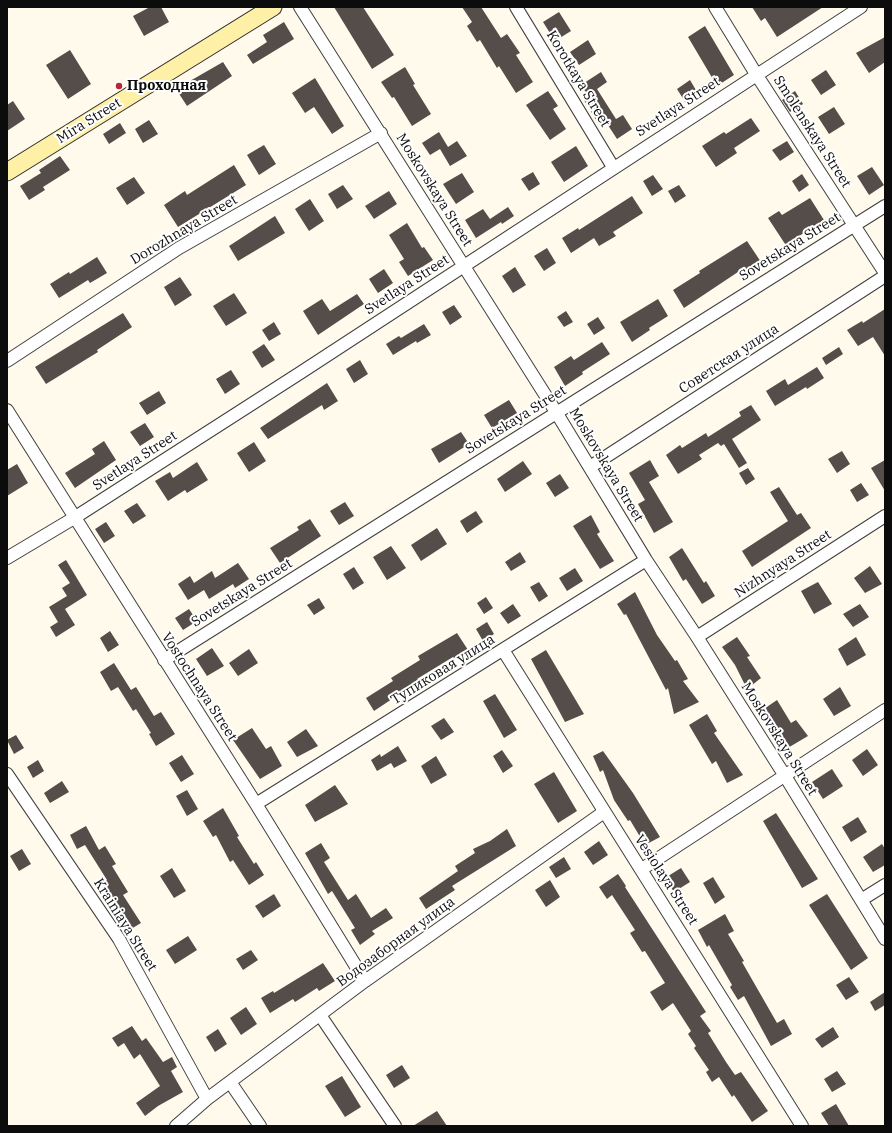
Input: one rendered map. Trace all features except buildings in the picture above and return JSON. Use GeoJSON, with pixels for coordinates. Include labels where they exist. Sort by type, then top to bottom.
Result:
{"type":"FeatureCollection","features":[{"type":"Feature","properties":{"kind":"street","name":"Mira Street"},"geometry":{"type":"LineString","coordinates":[[7,172],[273,7]]}},
{"type":"Feature","properties":{"kind":"street","name":"Moskovskaya Street"},"geometry":{"type":"LineString","coordinates":[[300,7],[556,412],[646,560],[697,637],[785,776],[885,939]]}},
{"type":"Feature","properties":{"kind":"street","name":"Korotkaya Street"},"geometry":{"type":"LineString","coordinates":[[516,7],[614,167]]}},
{"type":"Feature","properties":{"kind":"street","name":"Smolenskaya Street"},"geometry":{"type":"LineString","coordinates":[[715,7],[756,74],[885,273]]}},
{"type":"Feature","properties":{"kind":"street","name":"Svetlaya Street"},"geometry":{"type":"LineString","coordinates":[[7,558],[74,518],[861,7]]}},
{"type":"Feature","properties":{"kind":"street","name":"Dorozhnaya Street"},"geometry":{"type":"LineString","coordinates":[[7,361],[180,248],[381,133]]}},
{"type":"Feature","properties":{"kind":"street","name":"Sovetskaya Street"},"geometry":{"type":"LineString","coordinates":[[164,660],[885,206]]}},
{"type":"Feature","properties":{"kind":"street","name":"Советская улица"},"geometry":{"type":"LineString","coordinates":[[590,467],[885,276]]}},
{"type":"Feature","properties":{"kind":"street","name":"Vostochnaya Street"},"geometry":{"type":"LineString","coordinates":[[7,410],[256,804],[365,981]]}},
{"type":"Feature","properties":{"kind":"street","name":"Nizhnyaya Street"},"geometry":{"type":"LineString","coordinates":[[697,637],[885,516]]}},
{"type":"Feature","properties":{"kind":"street","name":"Тупиковая улица"},"geometry":{"type":"LineString","coordinates":[[256,804],[646,560]]}},
{"type":"Feature","properties":{"kind":"street","name":"Vesiolaya Street"},"geometry":{"type":"LineString","coordinates":[[503,650],[604,812],[642,869],[802,1126]]}},
{"type":"Feature","properties":{"kind":"street"},"geometry":{"type":"LineString","coordinates":[[642,869],[885,710]]}},
{"type":"Feature","properties":{"kind":"street","name":"Krainiaya Street"},"geometry":{"type":"LineString","coordinates":[[7,774],[119,939],[207,1099]]}},
{"type":"Feature","properties":{"kind":"street","name":"Водозаборная улица"},"geometry":{"type":"LineString","coordinates":[[176,1126],[207,1099],[365,981],[604,812]]}},
{"type":"Feature","properties":{"kind":"street"},"geometry":{"type":"LineString","coordinates":[[861,900],[885,885]]}},
{"type":"Feature","properties":{"kind":"street"},"geometry":{"type":"LineString","coordinates":[[320,1015],[395,1126]]}},
{"type":"Feature","properties":{"kind":"street"},"geometry":{"type":"LineString","coordinates":[[230,1082],[260,1126]]}},
{"type":"Feature","properties":{"kind":"place","name":"Проходная"},"geometry":{"type":"Point","coordinates":[119,86]}}]}
